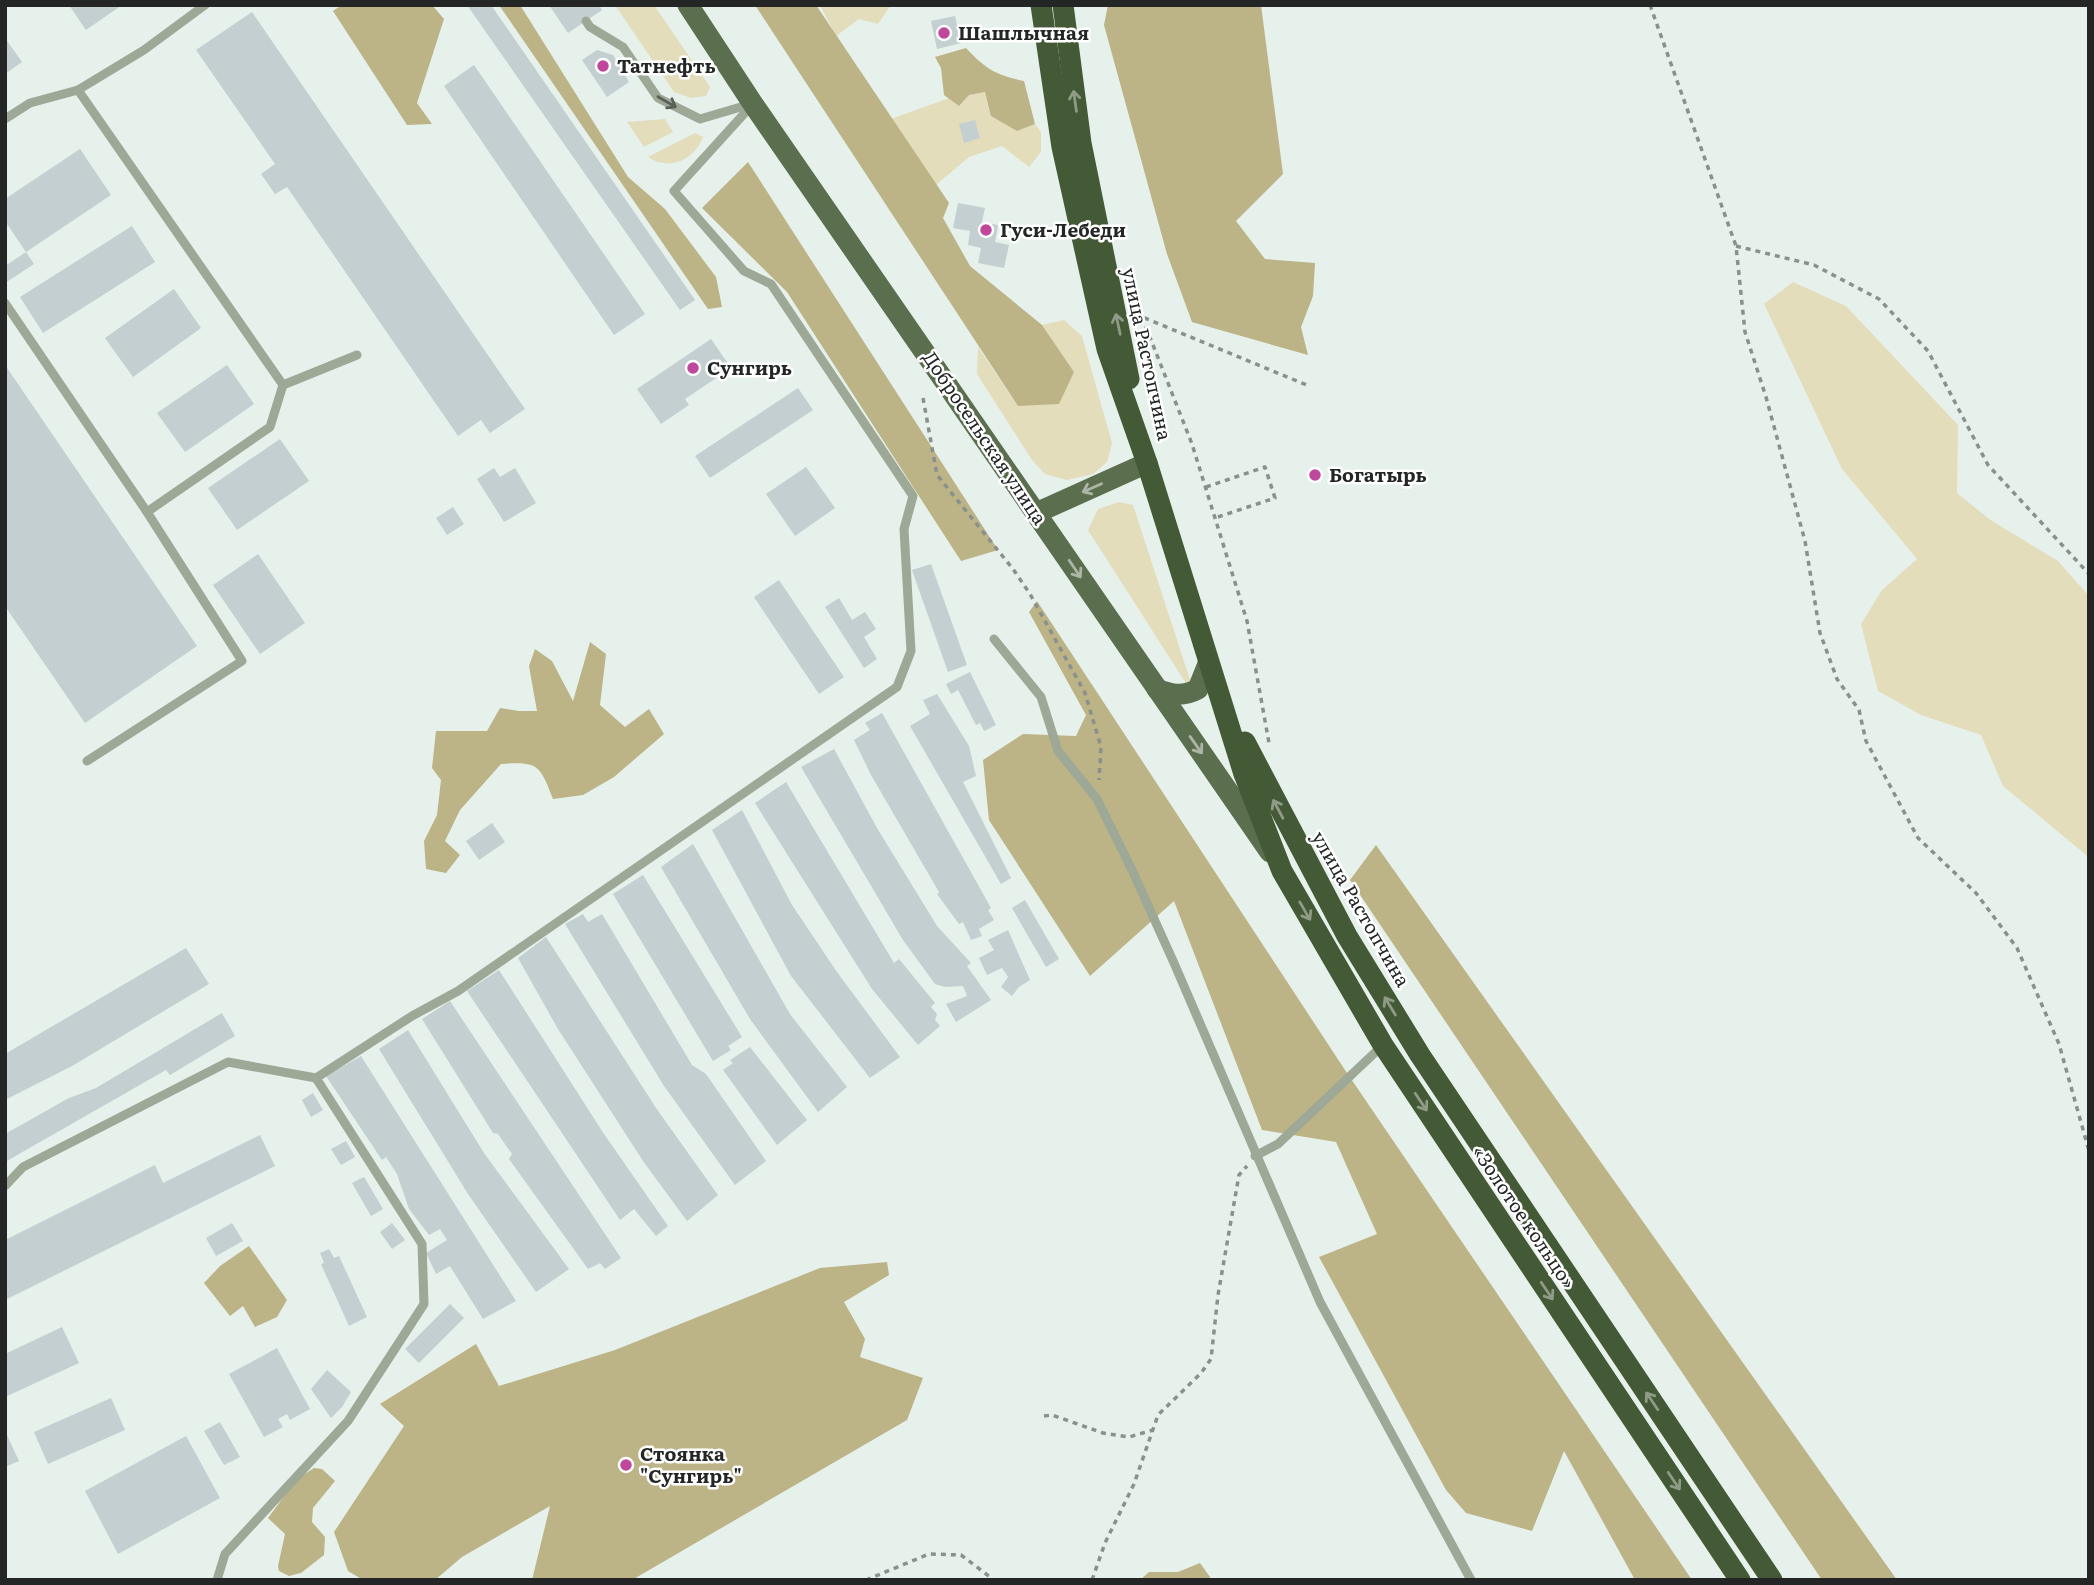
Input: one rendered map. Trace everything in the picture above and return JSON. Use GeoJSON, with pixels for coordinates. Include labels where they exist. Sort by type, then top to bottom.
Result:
{"type":"FeatureCollection","features":[{"type":"Feature","properties":{"kind":"highway","name":"улица Растопчина"},"geometry":{"type":"LineString","coordinates":[[1041,5],[1062,147],[1107,349],[1147,463],[1244,774],[1282,871]]}},
{"type":"Feature","properties":{"kind":"highway","name":"улица Растопчина"},"geometry":{"type":"LineString","coordinates":[[1063,5],[1081,142],[1147,463]]}},
{"type":"Feature","properties":{"kind":"highway","name":"улица Растопчина"},"geometry":{"type":"LineString","coordinates":[[1208,664],[1266,786],[1347,936],[1420,1055],[1494,1166]]}},
{"type":"Feature","properties":{"kind":"highway","name":"«Золотое кольцо»"},"geometry":{"type":"LineString","coordinates":[[1282,871],[1383,1045],[1740,1580]]}},
{"type":"Feature","properties":{"kind":"highway","name":"«Золотое кольцо»"},"geometry":{"type":"LineString","coordinates":[[1494,1166],[1772,1580]]}},
{"type":"Feature","properties":{"kind":"main road","name":"Добросельская улица"},"geometry":{"type":"LineString","coordinates":[[688,5],[1282,871]]}},
{"type":"Feature","properties":{"kind":"main road"},"geometry":{"type":"LineString","coordinates":[[1036,513],[1147,463]]}},
{"type":"Feature","properties":{"kind":"main road"},"geometry":{"type":"LineString","coordinates":[[1157,689],[1186,695],[1198,689],[1208,664]]}},
{"type":"Feature","properties":{"kind":"lane"},"geometry":{"type":"LineString","coordinates":[[5,119],[30,103],[78,90],[144,50],[205,5]]}},
{"type":"Feature","properties":{"kind":"lane"},"geometry":{"type":"LineString","coordinates":[[586,21],[590,27],[624,47],[658,98],[700,119],[753,103]]}},
{"type":"Feature","properties":{"kind":"lane"},"geometry":{"type":"LineString","coordinates":[[78,90],[283,385]]}},
{"type":"Feature","properties":{"kind":"lane"},"geometry":{"type":"LineString","coordinates":[[5,1186],[23,1167],[228,1062],[316,1078],[457,991],[897,687],[911,651],[904,529],[913,496],[771,284],[744,271],[674,191],[753,103]]}},
{"type":"Feature","properties":{"kind":"lane"},"geometry":{"type":"LineString","coordinates":[[5,303],[147,512],[242,661],[87,761]]}},
{"type":"Feature","properties":{"kind":"lane"},"geometry":{"type":"LineString","coordinates":[[283,385],[357,355]]}},
{"type":"Feature","properties":{"kind":"lane"},"geometry":{"type":"LineString","coordinates":[[147,512],[270,427],[283,385]]}},
{"type":"Feature","properties":{"kind":"lane"},"geometry":{"type":"LineString","coordinates":[[994,639],[1041,697],[1058,751],[1097,799],[1158,928],[1320,1302],[1471,1580]]}},
{"type":"Feature","properties":{"kind":"lane"},"geometry":{"type":"LineString","coordinates":[[1255,1156],[1278,1144],[1383,1045]]}},
{"type":"Feature","properties":{"kind":"lane"},"geometry":{"type":"LineString","coordinates":[[217,1580],[225,1553],[348,1420],[424,1304],[422,1244],[316,1078]]}},
{"type":"Feature","properties":{"kind":"path"},"geometry":{"type":"LineString","coordinates":[[1650,5],[1736,246],[1745,332],[1766,397],[1805,541],[1820,633],[1837,679],[1858,710],[1866,741],[1918,838],[1976,893],[2017,948],[2059,1044],[2089,1151]]}},
{"type":"Feature","properties":{"kind":"path"},"geometry":{"type":"LineString","coordinates":[[1736,246],[1814,265],[1879,299],[1928,351],[1987,465],[2089,574]]}},
{"type":"Feature","properties":{"kind":"path"},"geometry":{"type":"LineString","coordinates":[[1114,305],[1310,386]]}},
{"type":"Feature","properties":{"kind":"path"},"geometry":{"type":"LineString","coordinates":[[1142,317],[1192,444],[1248,621],[1270,755]]}},
{"type":"Feature","properties":{"kind":"path"},"geometry":{"type":"LineString","coordinates":[[923,398],[937,475],[1013,569],[1085,692],[1101,747],[1097,799]]}},
{"type":"Feature","properties":{"kind":"path"},"geometry":{"type":"LineString","coordinates":[[1205,487],[1265,467],[1275,498],[1215,518]]}},
{"type":"Feature","properties":{"kind":"path"},"geometry":{"type":"LineString","coordinates":[[1092,1580],[1105,1543],[1134,1484],[1158,1415],[1201,1373],[1211,1359],[1218,1295],[1239,1175],[1255,1156]]}},
{"type":"Feature","properties":{"kind":"path"},"geometry":{"type":"LineString","coordinates":[[1044,1416],[1052,1415],[1103,1433],[1129,1437],[1153,1430]]}},
{"type":"Feature","properties":{"kind":"path"},"geometry":{"type":"LineString","coordinates":[[866,1580],[929,1554],[961,1555],[994,1580]]}},
{"type":"Feature","properties":{"kind":"shaded area"},"geometry":{"type":"Polygon","coordinates":[[[342,5],[432,5],[444,19],[417,103],[432,124],[407,125],[333,11],[342,5]]]}},
{"type":"Feature","properties":{"kind":"shaded area"},"geometry":{"type":"Polygon","coordinates":[[[499,5],[520,5],[628,177],[665,209],[716,277],[722,307],[708,309],[499,5]]]}},
{"type":"Feature","properties":{"kind":"shaded area"},"geometry":{"type":"Polygon","coordinates":[[[615,5],[654,5],[710,87],[706,96],[691,98],[674,92],[615,5]]]}},
{"type":"Feature","properties":{"kind":"shaded area"},"geometry":{"type":"Polygon","coordinates":[[[755,5],[816,5],[949,203],[943,218],[970,266],[1042,325],[1074,372],[1059,404],[1018,406],[755,5]]]}},
{"type":"Feature","properties":{"kind":"shaded area"},"geometry":{"type":"Polygon","coordinates":[[[820,5],[891,5],[878,24],[859,19],[836,36],[820,5]]]}},
{"type":"Feature","properties":{"kind":"shaded area"},"geometry":{"type":"Polygon","coordinates":[[[1108,5],[1261,5],[1283,174],[1236,221],[1265,259],[1315,263],[1313,296],[1301,327],[1308,355],[1192,322],[1167,254],[1104,25],[1108,5]]]}},
{"type":"Feature","properties":{"kind":"shaded area"},"geometry":{"type":"Polygon","coordinates":[[[966,48],[992,70],[1024,81],[1035,124],[1017,131],[991,116],[985,92],[969,95],[959,106],[944,95],[941,68],[935,57],[966,48]]]}},
{"type":"Feature","properties":{"kind":"shaded area"},"geometry":{"type":"Polygon","coordinates":[[[985,92],[1017,131],[1035,124],[1041,132],[1041,152],[1029,167],[1002,146],[969,157],[936,185],[891,119],[949,98],[959,106],[969,95],[985,92]]]}},
{"type":"Feature","properties":{"kind":"shaded area"},"geometry":{"type":"Polygon","coordinates":[[[665,119],[673,132],[644,147],[627,122],[665,119]]]}},
{"type":"Feature","properties":{"kind":"shaded area"},"geometry":{"type":"Polygon","coordinates":[[[695,133],[703,137],[688,157],[673,163],[664,163],[648,157],[695,133]]]}},
{"type":"Feature","properties":{"kind":"shaded area"},"geometry":{"type":"Polygon","coordinates":[[[748,162],[998,550],[961,561],[787,292],[702,208],[748,162]]]}},
{"type":"Feature","properties":{"kind":"shaded area"},"geometry":{"type":"Polygon","coordinates":[[[1793,282],[1846,306],[1958,425],[1957,493],[1989,519],[2058,561],[2089,596],[2089,860],[2003,786],[1981,735],[1921,715],[1878,691],[1861,624],[1882,590],[1917,559],[1842,469],[1764,304],[1793,282]]]}},
{"type":"Feature","properties":{"kind":"shaded area"},"geometry":{"type":"Polygon","coordinates":[[[1064,320],[1082,336],[1112,443],[1107,462],[1093,474],[1067,480],[1045,474],[1032,460],[977,374],[978,347],[1018,406],[1074,372],[1042,325],[1064,320]]]}},
{"type":"Feature","properties":{"kind":"shaded area"},"geometry":{"type":"Polygon","coordinates":[[[1119,502],[1133,505],[1192,686],[1189,688],[1088,530],[1098,509],[1119,502]]]}},
{"type":"Feature","properties":{"kind":"shaded area"},"geometry":{"type":"Polygon","coordinates":[[[1037,601],[1345,1070],[1692,1580],[1635,1580],[1564,1451],[1532,1531],[1466,1513],[1446,1490],[1319,1257],[1377,1234],[1336,1142],[1262,1130],[1174,901],[1090,976],[989,820],[983,760],[1023,734],[1076,736],[1086,715],[1029,612],[1037,601]]]}},
{"type":"Feature","properties":{"kind":"shaded area"},"geometry":{"type":"Polygon","coordinates":[[[590,642],[606,654],[600,705],[625,727],[649,709],[664,734],[614,777],[583,795],[553,799],[545,779],[536,768],[523,763],[501,764],[460,810],[445,841],[460,855],[446,873],[426,869],[424,841],[437,815],[441,780],[432,768],[436,731],[487,731],[500,708],[537,711],[529,666],[535,649],[552,661],[573,701],[590,642]]]}},
{"type":"Feature","properties":{"kind":"shaded area"},"geometry":{"type":"Polygon","coordinates":[[[1376,845],[1897,1580],[1822,1580],[1350,880],[1376,845]]]}},
{"type":"Feature","properties":{"kind":"shaded area"},"geometry":{"type":"Polygon","coordinates":[[[249,1246],[287,1300],[277,1317],[255,1327],[243,1306],[230,1316],[204,1283],[220,1266],[249,1246]]]}},
{"type":"Feature","properties":{"kind":"shaded area"},"geometry":{"type":"Polygon","coordinates":[[[887,1262],[889,1275],[844,1302],[865,1339],[860,1357],[923,1378],[907,1420],[632,1580],[532,1580],[550,1506],[462,1557],[435,1580],[363,1580],[348,1571],[334,1532],[404,1426],[380,1404],[476,1344],[499,1386],[615,1350],[820,1268],[887,1262]]]}},
{"type":"Feature","properties":{"kind":"shaded area"},"geometry":{"type":"Polygon","coordinates":[[[314,1468],[322,1469],[335,1481],[313,1508],[312,1522],[325,1537],[324,1555],[301,1573],[289,1576],[279,1571],[278,1566],[285,1534],[268,1518],[297,1479],[314,1468]]]}},
{"type":"Feature","properties":{"kind":"shaded area"},"geometry":{"type":"Polygon","coordinates":[[[1200,1563],[1210,1580],[1140,1580],[1149,1572],[1178,1572],[1200,1563]]]}},
{"type":"Feature","properties":{"kind":"building"},"geometry":{"type":"Polygon","coordinates":[[[69,5],[122,5],[86,30],[69,5]]]}},
{"type":"Feature","properties":{"kind":"building"},"geometry":{"type":"Polygon","coordinates":[[[467,5],[491,5],[695,300],[680,310],[467,5]]]}},
{"type":"Feature","properties":{"kind":"building"},"geometry":{"type":"Polygon","coordinates":[[[549,5],[599,5],[602,10],[568,33],[549,5]]]}},
{"type":"Feature","properties":{"kind":"building"},"geometry":{"type":"Polygon","coordinates":[[[252,12],[525,409],[490,433],[481,420],[458,436],[287,187],[275,194],[261,174],[275,164],[196,50],[252,12]]]}},
{"type":"Feature","properties":{"kind":"building"},"geometry":{"type":"Polygon","coordinates":[[[955,16],[961,43],[937,49],[931,21],[955,16]]]}},
{"type":"Feature","properties":{"kind":"building"},"geometry":{"type":"Polygon","coordinates":[[[5,38],[22,62],[5,74],[5,38]]]}},
{"type":"Feature","properties":{"kind":"building"},"geometry":{"type":"Polygon","coordinates":[[[597,50],[613,55],[629,82],[607,97],[582,60],[597,50]]]}},
{"type":"Feature","properties":{"kind":"building"},"geometry":{"type":"Polygon","coordinates":[[[474,65],[645,314],[614,335],[444,86],[474,65]]]}},
{"type":"Feature","properties":{"kind":"building"},"geometry":{"type":"Polygon","coordinates":[[[975,120],[980,138],[964,143],[959,124],[975,120]]]}},
{"type":"Feature","properties":{"kind":"building"},"geometry":{"type":"Polygon","coordinates":[[[80,149],[111,195],[26,252],[5,221],[5,199],[80,149]]]}},
{"type":"Feature","properties":{"kind":"building"},"geometry":{"type":"Polygon","coordinates":[[[958,203],[985,208],[982,222],[998,225],[995,242],[1009,245],[1004,268],[978,263],[981,248],[968,245],[970,231],[953,228],[958,203]]]}},
{"type":"Feature","properties":{"kind":"building"},"geometry":{"type":"Polygon","coordinates":[[[132,226],[155,262],[43,333],[20,297],[132,226]]]}},
{"type":"Feature","properties":{"kind":"building"},"geometry":{"type":"Polygon","coordinates":[[[26,252],[34,264],[5,283],[5,266],[26,252]]]}},
{"type":"Feature","properties":{"kind":"building"},"geometry":{"type":"Polygon","coordinates":[[[174,289],[201,328],[133,377],[105,338],[174,289]]]}},
{"type":"Feature","properties":{"kind":"building"},"geometry":{"type":"Polygon","coordinates":[[[711,339],[731,368],[685,399],[689,405],[661,424],[637,389],[711,339]]]}},
{"type":"Feature","properties":{"kind":"building"},"geometry":{"type":"Polygon","coordinates":[[[5,365],[197,646],[85,723],[5,606],[5,365]]]}},
{"type":"Feature","properties":{"kind":"building"},"geometry":{"type":"Polygon","coordinates":[[[227,365],[254,404],[185,452],[157,413],[227,365]]]}},
{"type":"Feature","properties":{"kind":"building"},"geometry":{"type":"Polygon","coordinates":[[[798,388],[813,410],[710,478],[695,456],[798,388]]]}},
{"type":"Feature","properties":{"kind":"building"},"geometry":{"type":"Polygon","coordinates":[[[280,439],[309,481],[237,530],[208,488],[280,439]]]}},
{"type":"Feature","properties":{"kind":"building"},"geometry":{"type":"Polygon","coordinates":[[[806,467],[835,508],[795,536],[766,494],[806,467]]]}},
{"type":"Feature","properties":{"kind":"building"},"geometry":{"type":"Polygon","coordinates":[[[494,468],[500,477],[515,468],[536,503],[504,522],[477,479],[494,468]]]}},
{"type":"Feature","properties":{"kind":"building"},"geometry":{"type":"Polygon","coordinates":[[[453,507],[464,524],[447,535],[436,518],[453,507]]]}},
{"type":"Feature","properties":{"kind":"building"},"geometry":{"type":"Polygon","coordinates":[[[258,554],[305,623],[260,654],[213,585],[258,554]]]}},
{"type":"Feature","properties":{"kind":"building"},"geometry":{"type":"Polygon","coordinates":[[[931,564],[967,665],[948,672],[912,570],[931,564]]]}},
{"type":"Feature","properties":{"kind":"building"},"geometry":{"type":"Polygon","coordinates":[[[779,580],[844,677],[819,694],[754,597],[779,580]]]}},
{"type":"Feature","properties":{"kind":"building"},"geometry":{"type":"Polygon","coordinates":[[[839,598],[852,620],[865,612],[876,629],[864,637],[877,659],[864,668],[825,607],[839,598]]]}},
{"type":"Feature","properties":{"kind":"building"},"geometry":{"type":"Polygon","coordinates":[[[970,672],[996,725],[984,731],[980,723],[976,725],[958,690],[951,694],[946,684],[970,672]]]}},
{"type":"Feature","properties":{"kind":"building"},"geometry":{"type":"Polygon","coordinates":[[[937,694],[969,746],[976,776],[963,782],[1011,878],[1001,884],[910,726],[930,714],[923,700],[937,694]]]}},
{"type":"Feature","properties":{"kind":"building"},"geometry":{"type":"Polygon","coordinates":[[[882,713],[991,908],[988,910],[994,920],[979,929],[982,936],[971,940],[963,922],[959,924],[937,894],[939,892],[871,775],[854,740],[870,730],[865,723],[882,713]]]}},
{"type":"Feature","properties":{"kind":"building"},"geometry":{"type":"Polygon","coordinates":[[[834,749],[877,828],[937,926],[971,963],[967,966],[991,1000],[956,1022],[946,1004],[967,996],[963,986],[945,987],[935,984],[903,940],[801,767],[834,749]]]}},
{"type":"Feature","properties":{"kind":"building"},"geometry":{"type":"Polygon","coordinates":[[[786,782],[894,963],[899,959],[935,1003],[931,1007],[937,1014],[935,1020],[940,1026],[918,1045],[872,989],[755,803],[786,782]]]}},
{"type":"Feature","properties":{"kind":"building"},"geometry":{"type":"Polygon","coordinates":[[[742,810],[792,905],[837,972],[900,1057],[870,1078],[791,976],[712,830],[742,810]]]}},
{"type":"Feature","properties":{"kind":"building"},"geometry":{"type":"Polygon","coordinates":[[[492,823],[505,842],[479,860],[466,841],[492,823]]]}},
{"type":"Feature","properties":{"kind":"building"},"geometry":{"type":"Polygon","coordinates":[[[693,844],[790,1014],[847,1087],[818,1112],[750,1019],[661,867],[693,844]]]}},
{"type":"Feature","properties":{"kind":"building"},"geometry":{"type":"Polygon","coordinates":[[[643,875],[742,1037],[728,1046],[731,1050],[713,1061],[613,894],[643,875]]]}},
{"type":"Feature","properties":{"kind":"building"},"geometry":{"type":"Polygon","coordinates":[[[1025,900],[1059,959],[1046,967],[1012,908],[1025,900]]]}},
{"type":"Feature","properties":{"kind":"building"},"geometry":{"type":"Polygon","coordinates":[[[583,914],[588,922],[602,914],[692,1065],[706,1074],[766,1161],[735,1185],[664,1086],[565,924],[583,914]]]}},
{"type":"Feature","properties":{"kind":"building"},"geometry":{"type":"Polygon","coordinates":[[[1008,930],[1030,980],[1012,996],[1001,987],[1008,977],[1002,968],[987,975],[979,958],[994,950],[988,940],[1008,930]]]}},
{"type":"Feature","properties":{"kind":"building"},"geometry":{"type":"Polygon","coordinates":[[[546,937],[656,1108],[718,1195],[687,1221],[643,1161],[558,1029],[518,958],[546,937]]]}},
{"type":"Feature","properties":{"kind":"building"},"geometry":{"type":"Polygon","coordinates":[[[186,948],[209,984],[72,1066],[5,1100],[5,1054],[186,948]]]}},
{"type":"Feature","properties":{"kind":"building"},"geometry":{"type":"Polygon","coordinates":[[[499,970],[604,1134],[668,1226],[656,1236],[634,1209],[620,1220],[467,991],[499,970]]]}},
{"type":"Feature","properties":{"kind":"building"},"geometry":{"type":"Polygon","coordinates":[[[450,1001],[621,1258],[605,1269],[600,1263],[588,1269],[509,1159],[512,1154],[498,1134],[493,1133],[422,1019],[450,1001]]]}},
{"type":"Feature","properties":{"kind":"building"},"geometry":{"type":"Polygon","coordinates":[[[222,1013],[235,1036],[170,1075],[166,1070],[5,1162],[5,1134],[69,1098],[96,1088],[222,1013]]]}},
{"type":"Feature","properties":{"kind":"building"},"geometry":{"type":"Polygon","coordinates":[[[408,1030],[484,1153],[569,1269],[536,1292],[468,1194],[379,1049],[408,1030]]]}},
{"type":"Feature","properties":{"kind":"building"},"geometry":{"type":"Polygon","coordinates":[[[750,1047],[807,1120],[777,1145],[723,1070],[733,1063],[730,1060],[750,1047]]]}},
{"type":"Feature","properties":{"kind":"building"},"geometry":{"type":"Polygon","coordinates":[[[361,1056],[516,1301],[483,1319],[450,1266],[436,1274],[426,1253],[447,1240],[440,1229],[429,1235],[409,1209],[397,1174],[386,1157],[382,1160],[326,1076],[361,1056]]]}},
{"type":"Feature","properties":{"kind":"building"},"geometry":{"type":"Polygon","coordinates":[[[313,1093],[323,1110],[311,1117],[302,1100],[313,1093]]]}},
{"type":"Feature","properties":{"kind":"building"},"geometry":{"type":"Polygon","coordinates":[[[260,1135],[275,1166],[5,1300],[5,1240],[155,1165],[163,1183],[260,1135]]]}},
{"type":"Feature","properties":{"kind":"building"},"geometry":{"type":"Polygon","coordinates":[[[346,1141],[355,1157],[341,1165],[331,1149],[346,1141]]]}},
{"type":"Feature","properties":{"kind":"building"},"geometry":{"type":"Polygon","coordinates":[[[364,1177],[383,1209],[371,1216],[352,1183],[364,1177]]]}},
{"type":"Feature","properties":{"kind":"building"},"geometry":{"type":"Polygon","coordinates":[[[232,1223],[243,1241],[216,1256],[206,1238],[232,1223]]]}},
{"type":"Feature","properties":{"kind":"building"},"geometry":{"type":"Polygon","coordinates":[[[392,1223],[405,1240],[392,1249],[380,1232],[392,1223]]]}},
{"type":"Feature","properties":{"kind":"building"},"geometry":{"type":"Polygon","coordinates":[[[329,1249],[334,1258],[339,1256],[367,1317],[349,1326],[321,1264],[324,1263],[320,1253],[329,1249]]]}},
{"type":"Feature","properties":{"kind":"building"},"geometry":{"type":"Polygon","coordinates":[[[450,1304],[464,1318],[419,1363],[405,1349],[450,1304]]]}},
{"type":"Feature","properties":{"kind":"building"},"geometry":{"type":"Polygon","coordinates":[[[62,1327],[79,1363],[5,1397],[5,1354],[62,1327]]]}},
{"type":"Feature","properties":{"kind":"building"},"geometry":{"type":"Polygon","coordinates":[[[277,1348],[310,1409],[290,1420],[287,1414],[278,1419],[283,1427],[264,1437],[229,1374],[277,1348]]]}},
{"type":"Feature","properties":{"kind":"building"},"geometry":{"type":"Polygon","coordinates":[[[327,1370],[351,1392],[331,1418],[311,1389],[327,1370]]]}},
{"type":"Feature","properties":{"kind":"building"},"geometry":{"type":"Polygon","coordinates":[[[111,1398],[125,1430],[48,1464],[34,1432],[111,1398]]]}},
{"type":"Feature","properties":{"kind":"building"},"geometry":{"type":"Polygon","coordinates":[[[220,1422],[240,1457],[224,1465],[204,1431],[220,1422]]]}},
{"type":"Feature","properties":{"kind":"building"},"geometry":{"type":"Polygon","coordinates":[[[5,1431],[19,1461],[5,1467],[5,1431]]]}},
{"type":"Feature","properties":{"kind":"building"},"geometry":{"type":"Polygon","coordinates":[[[186,1436],[220,1498],[118,1554],[85,1491],[186,1436]]]}},
{"type":"Feature","properties":{"kind":"place","name":"Шашлычная"},"geometry":{"type":"Point","coordinates":[944,33]}},
{"type":"Feature","properties":{"kind":"place","name":"Татнефть"},"geometry":{"type":"Point","coordinates":[603,66]}},
{"type":"Feature","properties":{"kind":"place","name":"Гуси-Лебеди"},"geometry":{"type":"Point","coordinates":[986,230]}},
{"type":"Feature","properties":{"kind":"place","name":"Сунгирь"},"geometry":{"type":"Point","coordinates":[693,368]}},
{"type":"Feature","properties":{"kind":"place","name":"Богатырь"},"geometry":{"type":"Point","coordinates":[1315,475]}},
{"type":"Feature","properties":{"kind":"place","name":"Стоянка \"Сунгирь\""},"geometry":{"type":"Point","coordinates":[626,1465]}}]}
